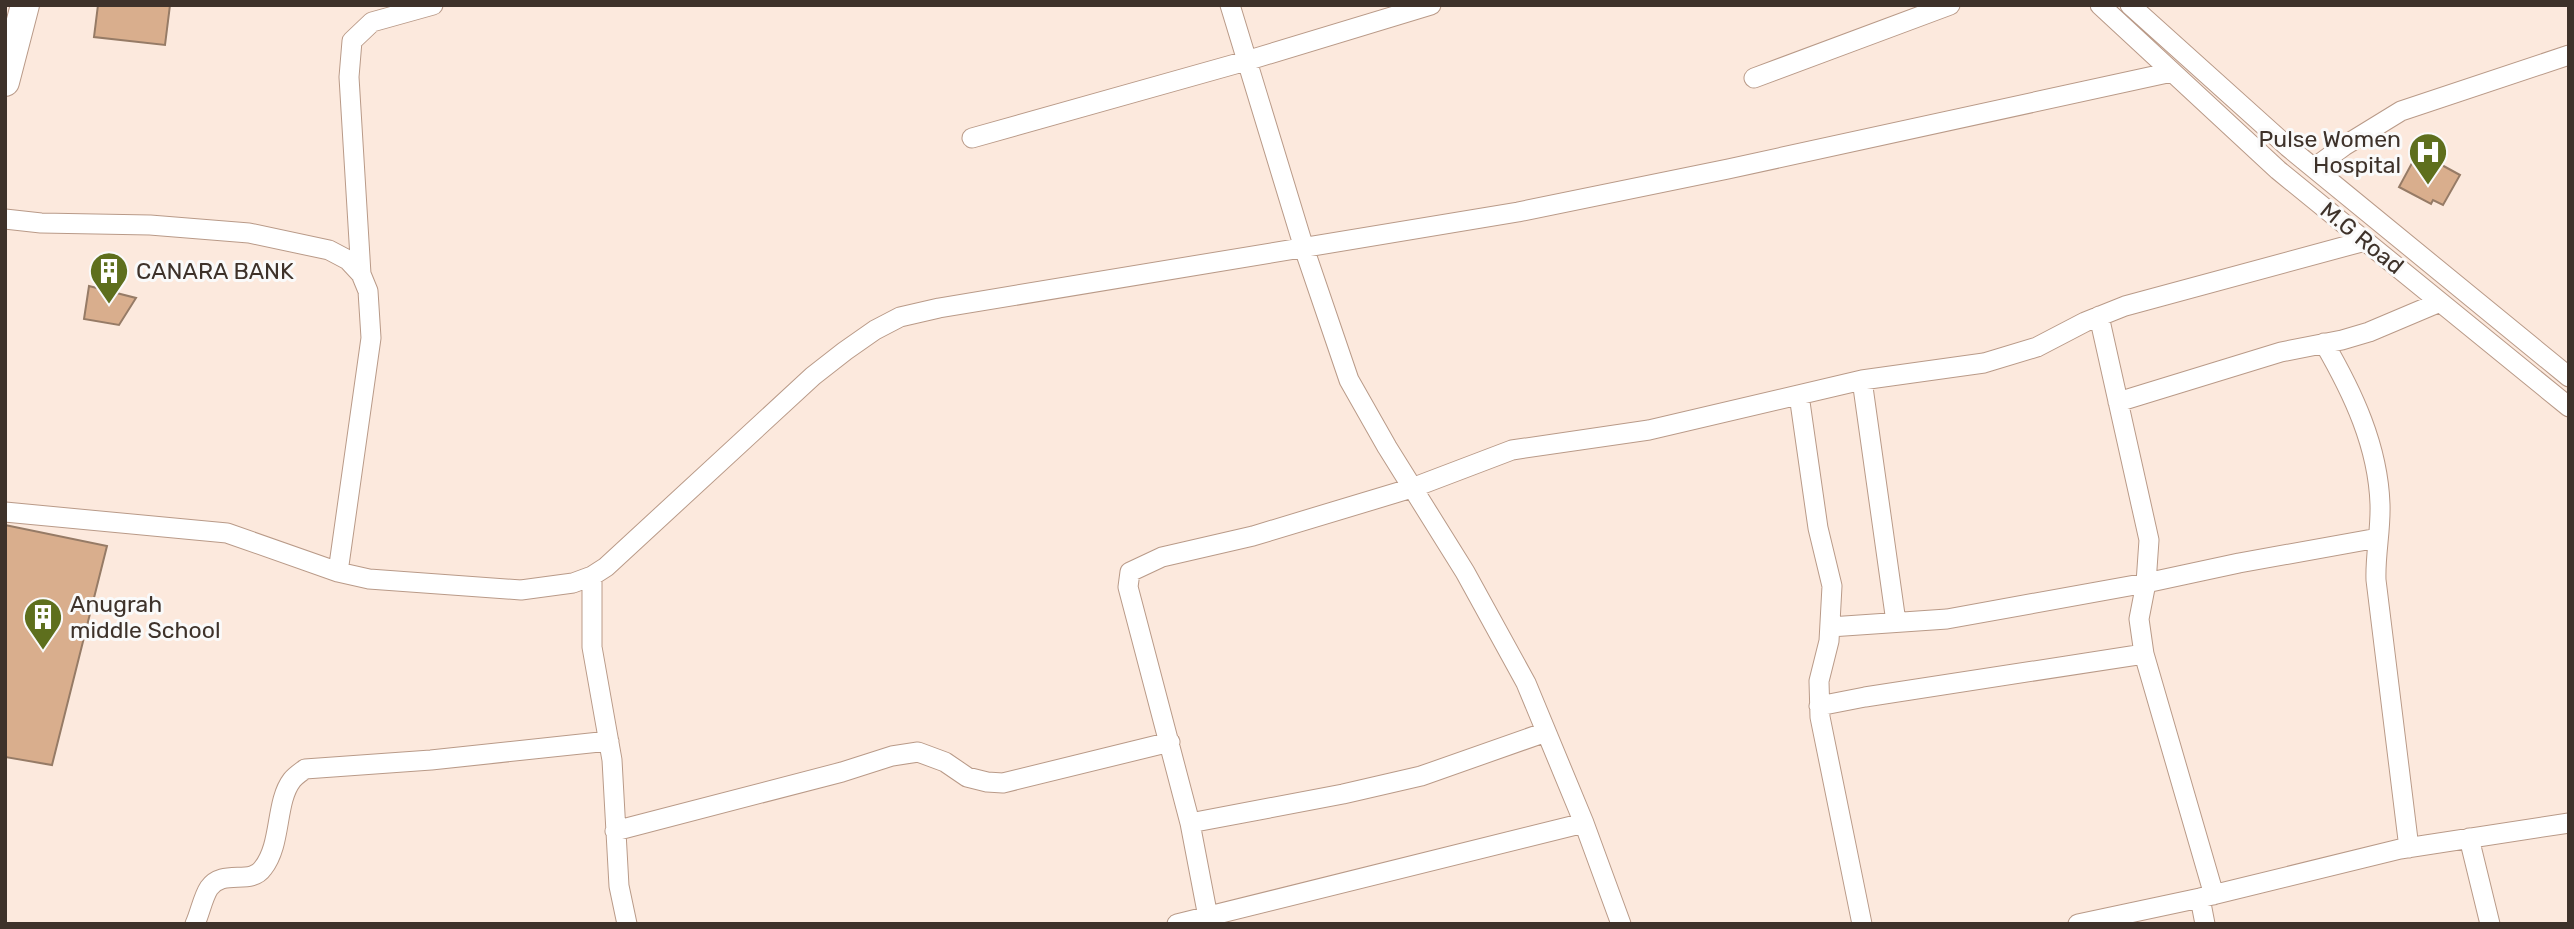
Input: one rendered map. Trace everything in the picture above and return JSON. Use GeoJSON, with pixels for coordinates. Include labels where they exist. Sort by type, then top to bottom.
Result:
{"type":"FeatureCollection","features":[{"type":"Feature","properties":{"kind":"main road"},"geometry":{"type":"LineString","coordinates":[[5,82],[25,5]]}},
{"type":"Feature","properties":{"kind":"street"},"geometry":{"type":"LineString","coordinates":[[338,572],[371,338],[368,291],[361,274],[349,76],[352,41],[372,22],[433,5]]}},
{"type":"Feature","properties":{"kind":"street"},"geometry":{"type":"LineString","coordinates":[[1230,5],[1304,248],[1349,380],[1465,572],[1526,683],[1584,824],[1621,924]]}},
{"type":"Feature","properties":{"kind":"street"},"geometry":{"type":"LineString","coordinates":[[972,138],[1246,61],[1431,5]]}},
{"type":"Feature","properties":{"kind":"street"},"geometry":{"type":"LineString","coordinates":[[1754,78],[1950,5]]}},
{"type":"Feature","properties":{"kind":"street","name":"M.G Road"},"geometry":{"type":"LineString","coordinates":[[2100,5],[2290,180],[2569,407]]}},
{"type":"Feature","properties":{"kind":"street","name":"M.G Road"},"geometry":{"type":"LineString","coordinates":[[2130,5],[2310,165],[2569,377]]}},
{"type":"Feature","properties":{"kind":"street"},"geometry":{"type":"LineString","coordinates":[[2290,180],[2400,111],[2569,55]]}},
{"type":"Feature","properties":{"kind":"street"},"geometry":{"type":"LineString","coordinates":[[5,512],[227,533],[338,572],[369,579],[521,590],[556,587],[592,576],[640,537],[813,376],[875,330],[900,317],[939,308],[1518,212],[2172,72]]}},
{"type":"Feature","properties":{"kind":"street"},"geometry":{"type":"LineString","coordinates":[[5,219],[41,223],[150,225],[249,233],[329,250],[348,260],[361,274]]}},
{"type":"Feature","properties":{"kind":"street"},"geometry":{"type":"LineString","coordinates":[[1208,917],[1190,823],[1128,587],[1130,572],[1162,557],[1253,536],[1412,488],[1512,450],[1649,430],[1862,380],[1984,363],[2037,348],[2099,317],[2148,299],[2365,240]]}},
{"type":"Feature","properties":{"kind":"street"},"geometry":{"type":"LineString","coordinates":[[2118,402],[2281,352],[2369,332],[2440,302]]}},
{"type":"Feature","properties":{"kind":"street"},"geometry":{"type":"LineString","coordinates":[[2099,317],[2149,540],[2146,583],[2139,619],[2144,654],[2207,896],[2205,924]]}},
{"type":"Feature","properties":{"kind":"street"},"geometry":{"type":"LineString","coordinates":[[2324,343],[2349,388],[2368,433],[2379,488],[2376,580],[2409,848]]}},
{"type":"Feature","properties":{"kind":"street"},"geometry":{"type":"LineString","coordinates":[[1862,380],[1896,622]]}},
{"type":"Feature","properties":{"kind":"street"},"geometry":{"type":"LineString","coordinates":[[1799,395],[1818,528],[1832,586],[1830,627],[1819,681],[1819,706],[1862,924]]}},
{"type":"Feature","properties":{"kind":"street"},"geometry":{"type":"LineString","coordinates":[[1830,627],[1947,619],[2378,538]]}},
{"type":"Feature","properties":{"kind":"street"},"geometry":{"type":"LineString","coordinates":[[592,576],[592,647],[609,741],[619,886],[627,924]]}},
{"type":"Feature","properties":{"kind":"street"},"geometry":{"type":"LineString","coordinates":[[1819,706],[2144,654]]}},
{"type":"Feature","properties":{"kind":"street"},"geometry":{"type":"LineString","coordinates":[[1190,823],[1421,776],[1546,732]]}},
{"type":"Feature","properties":{"kind":"street"},"geometry":{"type":"LineString","coordinates":[[195,924],[209,888],[217,880],[227,876],[253,876],[262,872],[274,846],[286,792],[292,779],[305,769],[431,760],[609,741]]}},
{"type":"Feature","properties":{"kind":"street"},"geometry":{"type":"LineString","coordinates":[[615,831],[905,754],[918,752],[945,762],[967,778],[1003,783],[1170,742]]}},
{"type":"Feature","properties":{"kind":"street"},"geometry":{"type":"LineString","coordinates":[[2078,924],[2409,848],[2569,823]]}},
{"type":"Feature","properties":{"kind":"street"},"geometry":{"type":"LineString","coordinates":[[1177,924],[1584,824]]}},
{"type":"Feature","properties":{"kind":"street"},"geometry":{"type":"LineString","coordinates":[[2469,838],[2490,924]]}},
{"type":"Feature","properties":{"kind":"building"},"geometry":{"type":"Polygon","coordinates":[[[98,5],[170,5],[165,45],[94,37],[98,5]]]}},
{"type":"Feature","properties":{"kind":"building"},"geometry":{"type":"Polygon","coordinates":[[[2418,152],[2460,175],[2443,205],[2433,200],[2431,204],[2399,187],[2418,152]]]}},
{"type":"Feature","properties":{"kind":"building","name":"CANARA BANK"},"geometry":{"type":"Polygon","coordinates":[[[89,286],[136,298],[119,325],[84,319],[89,286]]]}},
{"type":"Feature","properties":{"kind":"building","name":"Anugrah middle School"},"geometry":{"type":"Polygon","coordinates":[[[5,525],[107,546],[52,765],[5,757],[5,525]]]}},
{"type":"Feature","properties":{"kind":"place","name":"Pulse Women Hospital"},"geometry":{"type":"Point","coordinates":[2428,186]}},
{"type":"Feature","properties":{"kind":"place","name":"CANARA BANK"},"geometry":{"type":"Point","coordinates":[109,305]}},
{"type":"Feature","properties":{"kind":"place","name":"Anugrah middle School"},"geometry":{"type":"Point","coordinates":[43,651]}}]}
